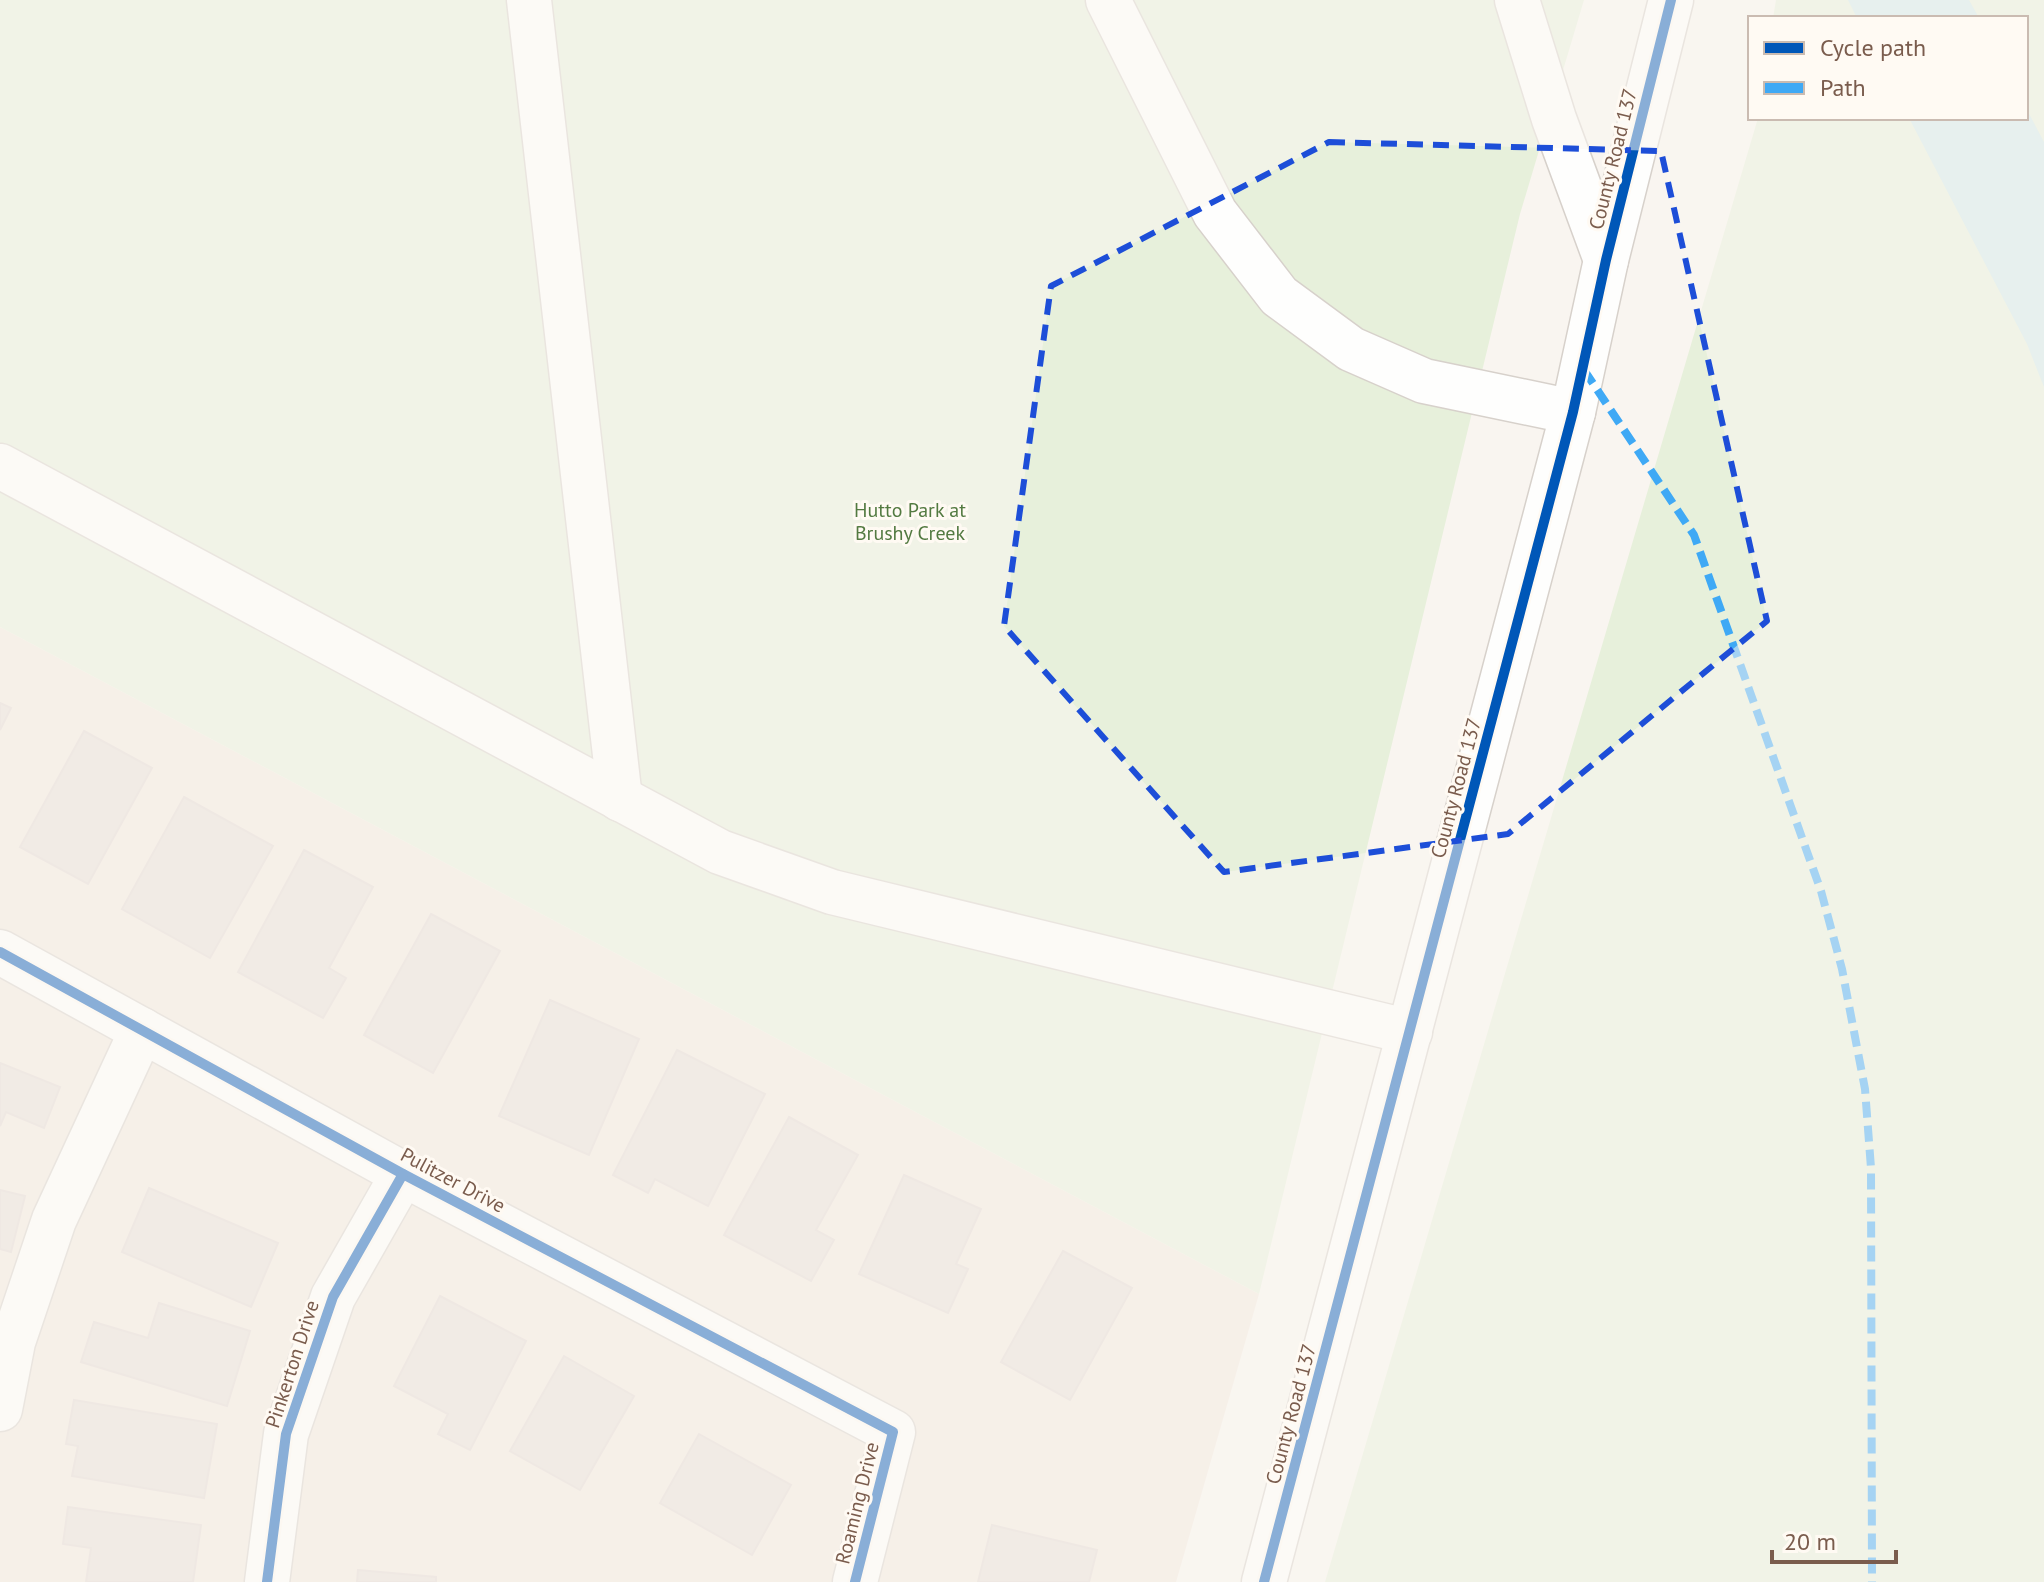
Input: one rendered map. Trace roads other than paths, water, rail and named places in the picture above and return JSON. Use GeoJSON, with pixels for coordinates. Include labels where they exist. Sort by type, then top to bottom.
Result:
{"type":"FeatureCollection","features":[{"type":"Feature","properties":{"kind":"street"},"geometry":{"type":"LineString","coordinates":[[529,0],[620,799]]}},
{"type":"Feature","properties":{"kind":"street"},"geometry":{"type":"LineString","coordinates":[[1108,0],[1215,213],[1279,296],[1351,349],[1424,381],[1573,412]]}},
{"type":"Feature","properties":{"kind":"street"},"geometry":{"type":"LineString","coordinates":[[1517,0],[1554,119],[1606,260]]}},
{"type":"Feature","properties":{"kind":"street","name":"County Road 137"},"geometry":{"type":"LineString","coordinates":[[1264,1582],[1573,412],[1606,260],[1671,0]]}},
{"type":"Feature","properties":{"kind":"street"},"geometry":{"type":"LineString","coordinates":[[0,466],[720,852],[832,892],[1410,1032]]}},
{"type":"Feature","properties":{"kind":"street","name":"Pulitzer Drive"},"geometry":{"type":"LineString","coordinates":[[0,952],[403,1174],[893,1432]]}},
{"type":"Feature","properties":{"kind":"street"},"geometry":{"type":"LineString","coordinates":[[0,1409],[13,1342],[54,1220],[142,1030]]}},
{"type":"Feature","properties":{"kind":"street","name":"Pinkerton Drive"},"geometry":{"type":"LineString","coordinates":[[267,1582],[286,1434],[333,1297],[403,1174]]}},
{"type":"Feature","properties":{"kind":"street","name":"Roaming Drive"},"geometry":{"type":"LineString","coordinates":[[855,1582],[893,1432]]}},
{"type":"Feature","properties":{"kind":"water"},"geometry":{"type":"Polygon","coordinates":[[[1848,0],[1969,0],[1978,16],[1856,16],[1848,0]]]}},
{"type":"Feature","properties":{"kind":"water"},"geometry":{"type":"Polygon","coordinates":[[[2028,112],[2044,142],[2044,387],[2027,344],[1910,120],[2028,120],[2028,112]]]}},
{"type":"Feature","properties":{"kind":"park label","name":"Hutto Park at Brushy Creek"},"geometry":{"type":"Point","coordinates":[910,522]}}]}
